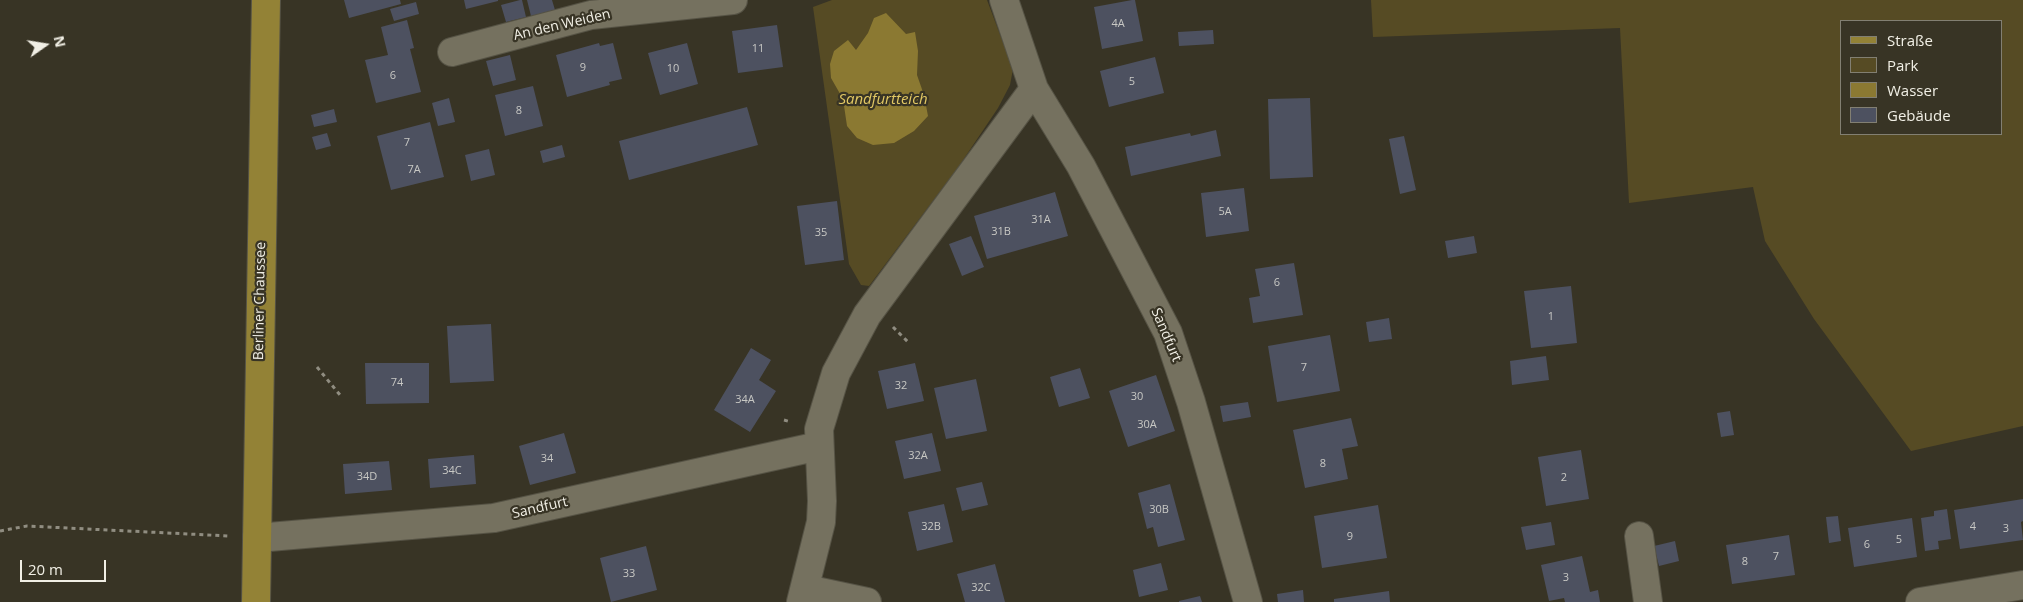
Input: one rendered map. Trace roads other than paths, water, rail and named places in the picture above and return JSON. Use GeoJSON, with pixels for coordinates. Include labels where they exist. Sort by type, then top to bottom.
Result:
{"type":"FeatureCollection","features":[{"type":"Feature","properties":{"kind":"main road","name":"Berliner Chaussee"},"geometry":{"type":"LineString","coordinates":[[256,602],[266,0]]}},
{"type":"Feature","properties":{"kind":"street","name":"An den Weiden"},"geometry":{"type":"LineString","coordinates":[[452,52],[592,15],[732,0]]}},
{"type":"Feature","properties":{"kind":"street","name":"Sandfurt"},"geometry":{"type":"LineString","coordinates":[[1004,0],[1034,89],[1081,166],[1168,332],[1191,402],[1248,602]]}},
{"type":"Feature","properties":{"kind":"street"},"geometry":{"type":"LineString","coordinates":[[867,602],[804,595],[821,522],[819,429],[836,374],[867,315],[1034,89]]}},
{"type":"Feature","properties":{"kind":"street","name":"Sandfurt"},"geometry":{"type":"LineString","coordinates":[[257,538],[494,518],[819,446]]}},
{"type":"Feature","properties":{"kind":"street"},"geometry":{"type":"LineString","coordinates":[[1639,536],[1648,602]]}},
{"type":"Feature","properties":{"kind":"street"},"geometry":{"type":"LineString","coordinates":[[1920,602],[1947,600],[2023,585]]}},
{"type":"Feature","properties":{"kind":"water","name":"Sandfurtteich"},"geometry":{"type":"Polygon","coordinates":[[[886,13],[906,34],[915,32],[918,51],[917,75],[924,95],[928,116],[914,131],[894,143],[873,145],[857,138],[847,126],[843,99],[831,78],[830,64],[834,51],[848,40],[856,50],[868,33],[874,18],[886,13]]]}}]}
